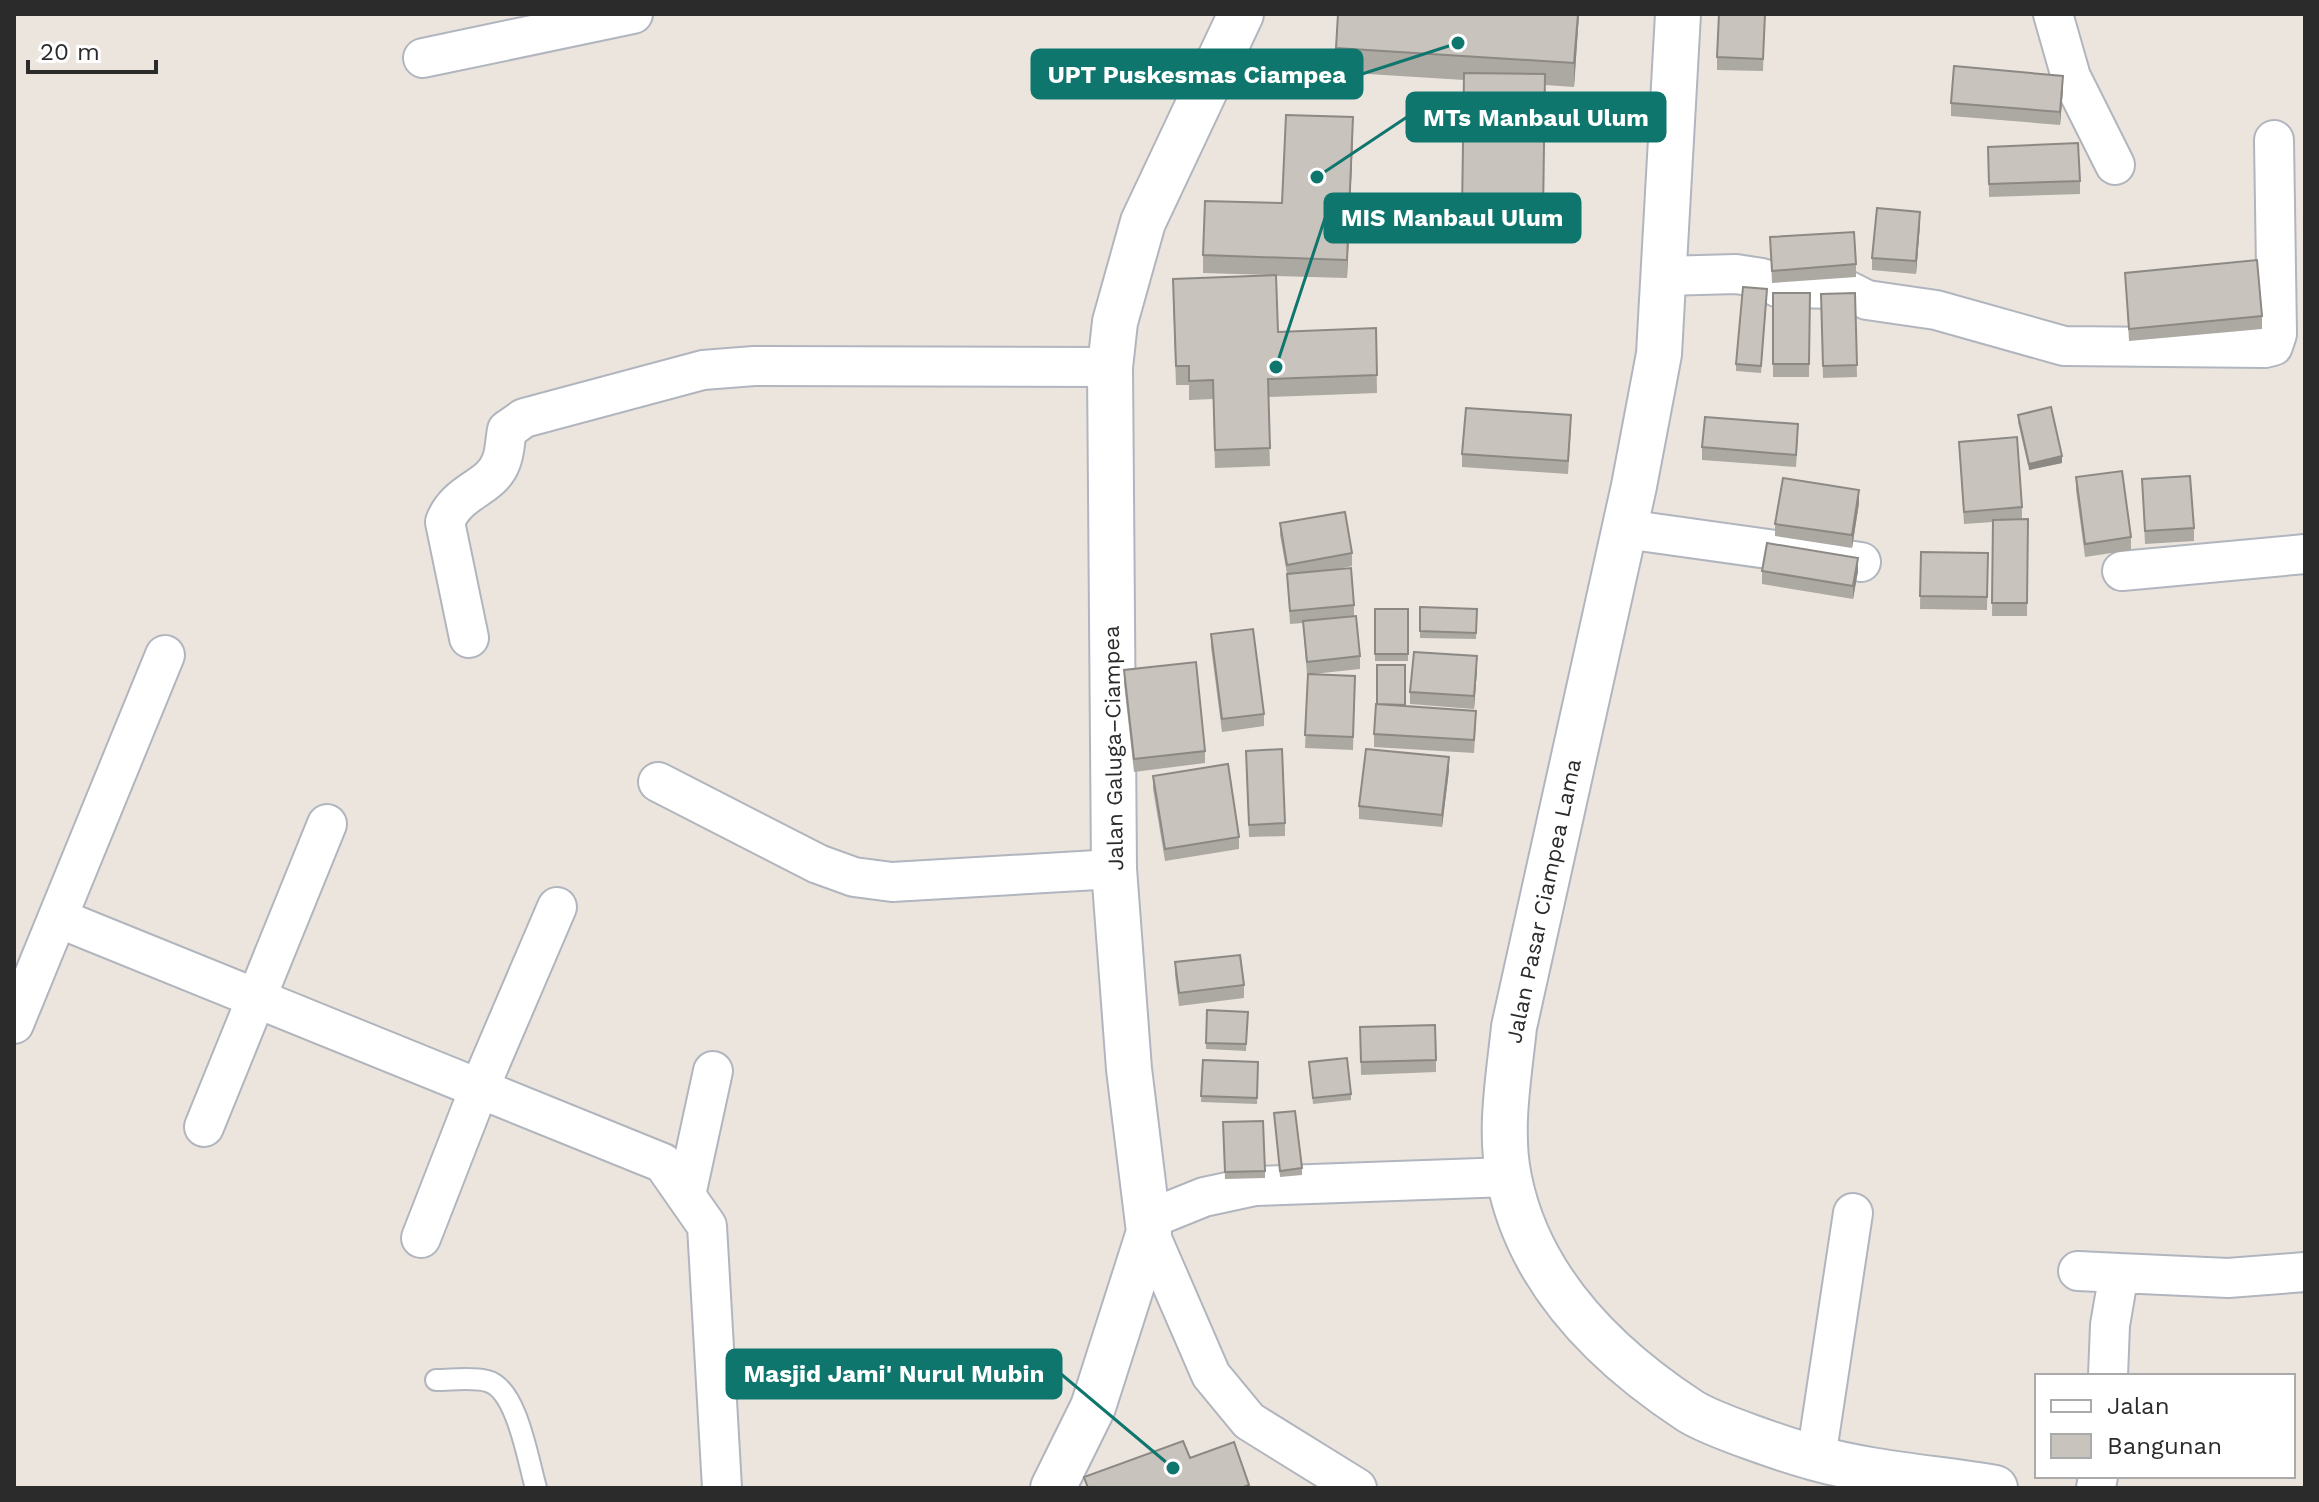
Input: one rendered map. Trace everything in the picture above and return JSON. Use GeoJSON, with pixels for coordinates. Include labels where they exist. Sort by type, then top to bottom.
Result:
{"type":"FeatureCollection","features":[{"type":"Feature","properties":{"kind":"main road","name":"Jalan Galuga–Ciampea"},"geometry":{"type":"LineString","coordinates":[[1053,1488],[1093,1407],[1148,1226],[1129,1069],[1114,869],[1110,367],[1115,322],[1143,222],[1241,14]]}},
{"type":"Feature","properties":{"kind":"main road","name":"Jalan Pasar Ciampea Lama"},"geometry":{"type":"LineString","coordinates":[[1678,14],[1659,354],[1625,529],[1514,1027],[1505,1114],[1508,1177],[1524,1227],[1547,1278],[1582,1322],[1692,1412],[1816,1458],[1995,1488]]}},
{"type":"Feature","properties":{"kind":"street"},"geometry":{"type":"LineString","coordinates":[[423,58],[633,14]]}},
{"type":"Feature","properties":{"kind":"street"},"geometry":{"type":"LineString","coordinates":[[2053,14],[2071,77],[2115,165]]}},
{"type":"Feature","properties":{"kind":"street"},"geometry":{"type":"LineString","coordinates":[[1664,276],[1736,274],[1762,278],[1779,288],[1845,289],[1867,300],[1936,310],[2064,346],[2265,348],[2273,346],[2277,334],[2274,140]]}},
{"type":"Feature","properties":{"kind":"street"},"geometry":{"type":"LineString","coordinates":[[469,638],[445,522],[451,506],[491,477],[502,462],[507,430],[524,418],[703,370],[754,366],[1110,367]]}},
{"type":"Feature","properties":{"kind":"street"},"geometry":{"type":"LineString","coordinates":[[1625,529],[1861,562]]}},
{"type":"Feature","properties":{"kind":"street"},"geometry":{"type":"LineString","coordinates":[[2122,571],[2305,554]]}},
{"type":"Feature","properties":{"kind":"street"},"geometry":{"type":"LineString","coordinates":[[14,1024],[165,655]]}},
{"type":"Feature","properties":{"kind":"street"},"geometry":{"type":"LineString","coordinates":[[658,782],[818,864],[854,877],[892,882],[1114,869]]}},
{"type":"Feature","properties":{"kind":"street"},"geometry":{"type":"LineString","coordinates":[[204,1127],[254,997],[327,824]]}},
{"type":"Feature","properties":{"kind":"street"},"geometry":{"type":"LineString","coordinates":[[421,1238],[479,1089],[557,907]]}},
{"type":"Feature","properties":{"kind":"street"},"geometry":{"type":"LineString","coordinates":[[58,918],[663,1163],[707,1226],[722,1488]]}},
{"type":"Feature","properties":{"kind":"street"},"geometry":{"type":"LineString","coordinates":[[686,1195],[713,1071]]}},
{"type":"Feature","properties":{"kind":"street"},"geometry":{"type":"LineString","coordinates":[[1357,1488],[1249,1421],[1211,1375],[1148,1226],[1204,1197],[1255,1186],[1508,1177]]}},
{"type":"Feature","properties":{"kind":"street"},"geometry":{"type":"LineString","coordinates":[[1816,1458],[1853,1213]]}},
{"type":"Feature","properties":{"kind":"street"},"geometry":{"type":"LineString","coordinates":[[2078,1271],[2228,1278],[2305,1272]]}},
{"type":"Feature","properties":{"kind":"street"},"geometry":{"type":"LineString","coordinates":[[2108,1374],[2110,1325],[2119,1273]]}},
{"type":"Feature","properties":{"kind":"lane"},"geometry":{"type":"LineString","coordinates":[[436,1380],[487,1380],[501,1388],[513,1407],[536,1488]]}},
{"type":"Feature","properties":{"kind":"building"},"geometry":{"type":"Polygon","coordinates":[[[1338,14],[1578,14],[1574,63],[1336,48],[1338,14]]]}},
{"type":"Feature","properties":{"kind":"building"},"geometry":{"type":"Polygon","coordinates":[[[1719,14],[1765,14],[1763,59],[1717,57],[1719,14]]]}},
{"type":"Feature","properties":{"kind":"building"},"geometry":{"type":"Polygon","coordinates":[[[1954,66],[2063,76],[2060,112],[1951,103],[1954,66]]]}},
{"type":"Feature","properties":{"kind":"building"},"geometry":{"type":"Polygon","coordinates":[[[1464,73],[1545,74],[1543,214],[1462,213],[1464,73]]]}},
{"type":"Feature","properties":{"kind":"building"},"geometry":{"type":"Polygon","coordinates":[[[1286,115],[1353,117],[1347,260],[1203,255],[1205,201],[1282,203],[1286,115]]]}},
{"type":"Feature","properties":{"kind":"building"},"geometry":{"type":"Polygon","coordinates":[[[2078,143],[2080,181],[1989,184],[1988,147],[2078,143]]]}},
{"type":"Feature","properties":{"kind":"building"},"geometry":{"type":"Polygon","coordinates":[[[1877,208],[1920,212],[1916,261],[1872,258],[1877,208]]]}},
{"type":"Feature","properties":{"kind":"building"},"geometry":{"type":"Polygon","coordinates":[[[1854,232],[1856,264],[1772,271],[1770,237],[1854,232]]]}},
{"type":"Feature","properties":{"kind":"building"},"geometry":{"type":"Polygon","coordinates":[[[2257,260],[2262,316],[2129,329],[2125,273],[2257,260]]]}},
{"type":"Feature","properties":{"kind":"building"},"geometry":{"type":"Polygon","coordinates":[[[1276,275],[1278,332],[1376,328],[1377,375],[1268,379],[1270,448],[1215,450],[1213,380],[1189,381],[1189,366],[1176,366],[1173,279],[1276,275]]]}},
{"type":"Feature","properties":{"kind":"building"},"geometry":{"type":"Polygon","coordinates":[[[1743,287],[1767,289],[1761,366],[1736,364],[1743,287]]]}},
{"type":"Feature","properties":{"kind":"building"},"geometry":{"type":"Polygon","coordinates":[[[1773,293],[1810,293],[1809,364],[1773,364],[1773,293]]]}},
{"type":"Feature","properties":{"kind":"building"},"geometry":{"type":"Polygon","coordinates":[[[1855,293],[1857,365],[1823,366],[1821,294],[1855,293]]]}},
{"type":"Feature","properties":{"kind":"building"},"geometry":{"type":"Polygon","coordinates":[[[2051,407],[2062,456],[2029,464],[2018,415],[2051,407]]]}},
{"type":"Feature","properties":{"kind":"building"},"geometry":{"type":"Polygon","coordinates":[[[1466,408],[1571,415],[1568,461],[1462,454],[1466,408]]]}},
{"type":"Feature","properties":{"kind":"building"},"geometry":{"type":"Polygon","coordinates":[[[1705,417],[1798,424],[1796,455],[1702,447],[1705,417]]]}},
{"type":"Feature","properties":{"kind":"building"},"geometry":{"type":"Polygon","coordinates":[[[2017,437],[2022,507],[1964,512],[1959,442],[2017,437]]]}},
{"type":"Feature","properties":{"kind":"building"},"geometry":{"type":"Polygon","coordinates":[[[2122,471],[2131,537],[2085,544],[2076,477],[2122,471]]]}},
{"type":"Feature","properties":{"kind":"building"},"geometry":{"type":"Polygon","coordinates":[[[2190,476],[2194,528],[2145,531],[2142,479],[2190,476]]]}},
{"type":"Feature","properties":{"kind":"building"},"geometry":{"type":"Polygon","coordinates":[[[1783,478],[1859,490],[1852,535],[1775,524],[1783,478]]]}},
{"type":"Feature","properties":{"kind":"building"},"geometry":{"type":"Polygon","coordinates":[[[1345,512],[1352,553],[1287,565],[1280,523],[1345,512]]]}},
{"type":"Feature","properties":{"kind":"building"},"geometry":{"type":"Polygon","coordinates":[[[2028,519],[2027,603],[1992,603],[1993,520],[2028,519]]]}},
{"type":"Feature","properties":{"kind":"building"},"geometry":{"type":"Polygon","coordinates":[[[1767,543],[1858,558],[1853,586],[1762,571],[1767,543]]]}},
{"type":"Feature","properties":{"kind":"building"},"geometry":{"type":"Polygon","coordinates":[[[1921,552],[1988,553],[1987,597],[1920,596],[1921,552]]]}},
{"type":"Feature","properties":{"kind":"building"},"geometry":{"type":"Polygon","coordinates":[[[1351,568],[1354,605],[1290,611],[1287,574],[1351,568]]]}},
{"type":"Feature","properties":{"kind":"building"},"geometry":{"type":"Polygon","coordinates":[[[1420,607],[1477,609],[1476,633],[1420,631],[1420,607]]]}},
{"type":"Feature","properties":{"kind":"building"},"geometry":{"type":"Polygon","coordinates":[[[1375,609],[1408,609],[1408,654],[1375,654],[1375,609]]]}},
{"type":"Feature","properties":{"kind":"building"},"geometry":{"type":"Polygon","coordinates":[[[1356,616],[1360,656],[1307,662],[1303,621],[1356,616]]]}},
{"type":"Feature","properties":{"kind":"building"},"geometry":{"type":"Polygon","coordinates":[[[1253,629],[1264,714],[1222,719],[1211,634],[1253,629]]]}},
{"type":"Feature","properties":{"kind":"building"},"geometry":{"type":"Polygon","coordinates":[[[1414,652],[1477,656],[1474,696],[1410,692],[1414,652]]]}},
{"type":"Feature","properties":{"kind":"building"},"geometry":{"type":"Polygon","coordinates":[[[1196,662],[1205,751],[1134,759],[1124,670],[1196,662]]]}},
{"type":"Feature","properties":{"kind":"building"},"geometry":{"type":"Polygon","coordinates":[[[1377,665],[1405,665],[1405,705],[1377,704],[1377,665]]]}},
{"type":"Feature","properties":{"kind":"building"},"geometry":{"type":"Polygon","coordinates":[[[1308,674],[1355,676],[1353,737],[1305,735],[1308,674]]]}},
{"type":"Feature","properties":{"kind":"building"},"geometry":{"type":"Polygon","coordinates":[[[1376,704],[1476,711],[1474,740],[1374,734],[1376,704]]]}},
{"type":"Feature","properties":{"kind":"building"},"geometry":{"type":"Polygon","coordinates":[[[1282,749],[1285,823],[1249,825],[1246,751],[1282,749]]]}},
{"type":"Feature","properties":{"kind":"building"},"geometry":{"type":"Polygon","coordinates":[[[1366,749],[1449,757],[1442,815],[1359,806],[1366,749]]]}},
{"type":"Feature","properties":{"kind":"building"},"geometry":{"type":"Polygon","coordinates":[[[1228,764],[1239,837],[1165,849],[1153,776],[1228,764]]]}},
{"type":"Feature","properties":{"kind":"building"},"geometry":{"type":"Polygon","coordinates":[[[1240,955],[1244,985],[1179,993],[1175,962],[1240,955]]]}},
{"type":"Feature","properties":{"kind":"building"},"geometry":{"type":"Polygon","coordinates":[[[1207,1010],[1248,1012],[1246,1044],[1206,1043],[1207,1010]]]}},
{"type":"Feature","properties":{"kind":"building"},"geometry":{"type":"Polygon","coordinates":[[[1435,1025],[1436,1060],[1361,1062],[1360,1027],[1435,1025]]]}},
{"type":"Feature","properties":{"kind":"building"},"geometry":{"type":"Polygon","coordinates":[[[1347,1058],[1351,1094],[1313,1098],[1309,1062],[1347,1058]]]}},
{"type":"Feature","properties":{"kind":"building"},"geometry":{"type":"Polygon","coordinates":[[[1203,1060],[1258,1062],[1257,1098],[1201,1096],[1203,1060]]]}},
{"type":"Feature","properties":{"kind":"building"},"geometry":{"type":"Polygon","coordinates":[[[1295,1111],[1302,1168],[1280,1171],[1274,1113],[1295,1111]]]}},
{"type":"Feature","properties":{"kind":"building"},"geometry":{"type":"Polygon","coordinates":[[[1263,1121],[1265,1171],[1225,1172],[1223,1122],[1263,1121]]]}},
{"type":"Feature","properties":{"kind":"building"},"geometry":{"type":"Polygon","coordinates":[[[1183,1441],[1190,1458],[1234,1442],[1249,1485],[1241,1488],[1088,1488],[1084,1477],[1183,1441]]]}},
{"type":"Feature","properties":{"kind":"place","name":"UPT Puskesmas Ciampea"},"geometry":{"type":"Point","coordinates":[1458,43]}},
{"type":"Feature","properties":{"kind":"place","name":"MTs Manbaul Ulum"},"geometry":{"type":"Point","coordinates":[1317,177]}},
{"type":"Feature","properties":{"kind":"place","name":"MIS Manbaul Ulum"},"geometry":{"type":"Point","coordinates":[1276,367]}},
{"type":"Feature","properties":{"kind":"place","name":"Masjid Jami' Nurul Mubin"},"geometry":{"type":"Point","coordinates":[1173,1468]}}]}
